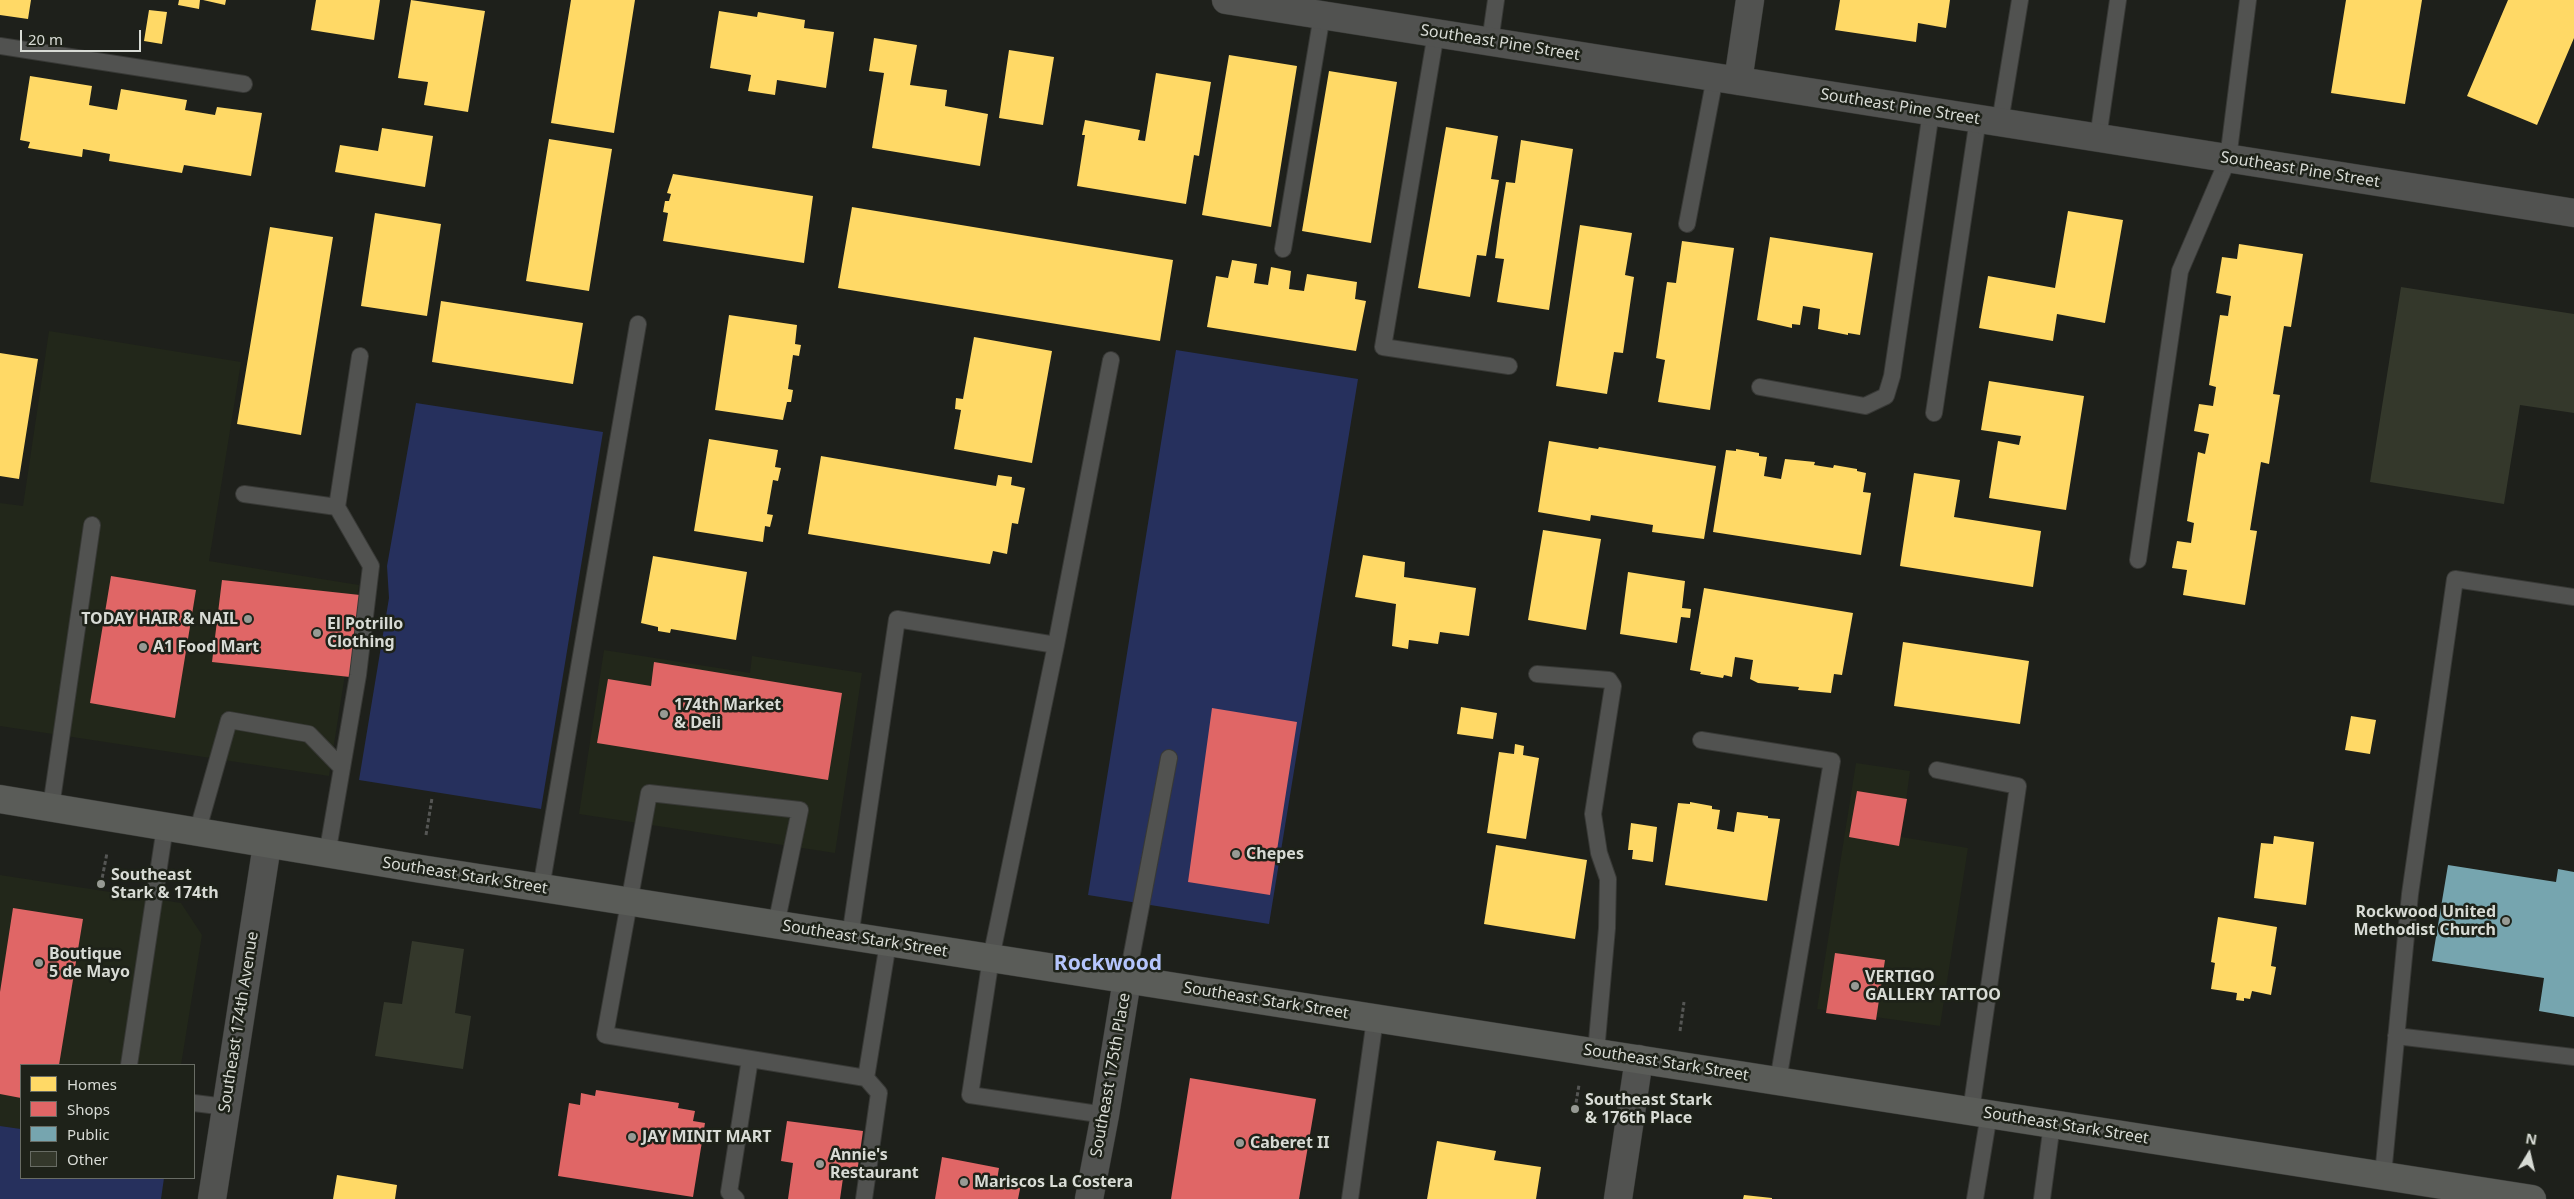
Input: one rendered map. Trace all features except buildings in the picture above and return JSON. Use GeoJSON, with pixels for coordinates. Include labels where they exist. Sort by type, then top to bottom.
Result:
{"type":"FeatureCollection","features":[{"type":"Feature","properties":{"kind":"main road","name":"Southeast Stark Street"},"geometry":{"type":"LineString","coordinates":[[0,799],[267,845],[2382,1175],[2485,1195],[2532,1199]]}},
{"type":"Feature","properties":{"kind":"street","name":"Southeast Pine Street"},"geometry":{"type":"LineString","coordinates":[[1226,0],[1332,11],[1436,33],[1490,42],[2574,213]]}},
{"type":"Feature","properties":{"kind":"street"},"geometry":{"type":"LineString","coordinates":[[1727,79],[1750,0]]}},
{"type":"Feature","properties":{"kind":"street","name":"Southeast 174th Avenue"},"geometry":{"type":"LineString","coordinates":[[212,1199],[267,845]]}},
{"type":"Feature","properties":{"kind":"street","name":"Southeast 175th Place"},"geometry":{"type":"LineString","coordinates":[[1088,1199],[1106,1115],[1127,980]]}},
{"type":"Feature","properties":{"kind":"street"},"geometry":{"type":"LineString","coordinates":[[1618,1199],[1639,1059]]}},
{"type":"Feature","properties":{"kind":"lane"},"geometry":{"type":"LineString","coordinates":[[1490,42],[1496,0]]}},
{"type":"Feature","properties":{"kind":"lane"},"geometry":{"type":"LineString","coordinates":[[1934,413],[1989,121],[2020,0]]}},
{"type":"Feature","properties":{"kind":"lane"},"geometry":{"type":"LineString","coordinates":[[2098,138],[2118,0]]}},
{"type":"Feature","properties":{"kind":"lane"},"geometry":{"type":"LineString","coordinates":[[2138,560],[2180,271],[2228,159],[2248,0]]}},
{"type":"Feature","properties":{"kind":"lane"},"geometry":{"type":"LineString","coordinates":[[1283,249],[1332,11]]}},
{"type":"Feature","properties":{"kind":"lane"},"geometry":{"type":"LineString","coordinates":[[1436,33],[1384,347],[1509,366]]}},
{"type":"Feature","properties":{"kind":"lane"},"geometry":{"type":"LineString","coordinates":[[0,46],[244,84]]}},
{"type":"Feature","properties":{"kind":"lane"},"geometry":{"type":"LineString","coordinates":[[1687,224],[1727,79]]}},
{"type":"Feature","properties":{"kind":"lane"},"geometry":{"type":"LineString","coordinates":[[1760,387],[1865,406],[1886,396],[1892,376],[1931,112]]}},
{"type":"Feature","properties":{"kind":"lane"},"geometry":{"type":"LineString","coordinates":[[540,888],[638,324]]}},
{"type":"Feature","properties":{"kind":"lane"},"geometry":{"type":"LineString","coordinates":[[327,854],[358,675],[371,566],[338,507],[360,356]]}},
{"type":"Feature","properties":{"kind":"lane"},"geometry":{"type":"LineString","coordinates":[[1106,1115],[970,1095],[991,958],[1056,645],[1111,360]]}},
{"type":"Feature","properties":{"kind":"lane"},"geometry":{"type":"LineString","coordinates":[[244,494],[338,507]]}},
{"type":"Feature","properties":{"kind":"lane"},"geometry":{"type":"LineString","coordinates":[[51,807],[92,525]]}},
{"type":"Feature","properties":{"kind":"lane"},"geometry":{"type":"LineString","coordinates":[[2382,1175],[2410,894],[2454,579],[2574,597]]}},
{"type":"Feature","properties":{"kind":"lane"},"geometry":{"type":"LineString","coordinates":[[850,937],[897,619],[1056,645]]}},
{"type":"Feature","properties":{"kind":"lane"},"geometry":{"type":"LineString","coordinates":[[1537,674],[1610,680],[1613,686],[1594,814],[1599,853],[1608,878],[1607,928],[1596,1052]]}},
{"type":"Feature","properties":{"kind":"lane"},"geometry":{"type":"LineString","coordinates":[[197,833],[229,720],[309,734],[342,768]]}},
{"type":"Feature","properties":{"kind":"lane"},"geometry":{"type":"LineString","coordinates":[[1701,740],[1832,761],[1778,1081]]}},
{"type":"Feature","properties":{"kind":"lane"},"geometry":{"type":"LineString","coordinates":[[1127,980],[1169,758]]}},
{"type":"Feature","properties":{"kind":"lane"},"geometry":{"type":"LineString","coordinates":[[1937,770],[2018,786],[1980,1112],[1975,1199]]}},
{"type":"Feature","properties":{"kind":"lane"},"geometry":{"type":"LineString","coordinates":[[776,925],[800,810],[649,793],[605,1035],[866,1078],[879,1093],[864,1199]]}},
{"type":"Feature","properties":{"kind":"lane"},"geometry":{"type":"LineString","coordinates":[[129,1064],[165,827]]}},
{"type":"Feature","properties":{"kind":"lane"},"geometry":{"type":"LineString","coordinates":[[866,1078],[888,943]]}},
{"type":"Feature","properties":{"kind":"lane"},"geometry":{"type":"LineString","coordinates":[[1350,1199],[1375,1018]]}},
{"type":"Feature","properties":{"kind":"lane"},"geometry":{"type":"LineString","coordinates":[[2396,1036],[2574,1057]]}},
{"type":"Feature","properties":{"kind":"lane"},"geometry":{"type":"LineString","coordinates":[[736,1199],[728,1192],[750,1059]]}},
{"type":"Feature","properties":{"kind":"lane"},"geometry":{"type":"LineString","coordinates":[[195,1102],[226,1107]]}},
{"type":"Feature","properties":{"kind":"lane"},"geometry":{"type":"LineString","coordinates":[[2042,1199],[2052,1124]]}},
{"type":"Feature","properties":{"kind":"shaded area"},"geometry":{"type":"Polygon","coordinates":[[[49,331],[241,362],[209,561],[359,585],[329,776],[0,726],[0,503],[23,506],[49,331]]]}},
{"type":"Feature","properties":{"kind":"shaded area"},"geometry":{"type":"Polygon","coordinates":[[[1176,350],[1358,379],[1269,924],[1088,895],[1176,350]]]}},
{"type":"Feature","properties":{"kind":"shaded area"},"geometry":{"type":"Polygon","coordinates":[[[416,403],[603,432],[541,809],[359,780],[389,598],[387,566],[416,403]]]}},
{"type":"Feature","properties":{"kind":"shaded area"},"geometry":{"type":"Polygon","coordinates":[[[604,650],[750,673],[752,656],[862,673],[835,853],[579,814],[604,650]]]}},
{"type":"Feature","properties":{"kind":"shaded area"},"geometry":{"type":"Polygon","coordinates":[[[1856,763],[1910,771],[1901,837],[1968,848],[1940,1026],[1817,1009],[1856,763]]]}},
{"type":"Feature","properties":{"kind":"shaded area"},"geometry":{"type":"Polygon","coordinates":[[[0,875],[181,903],[202,935],[181,1064],[20,1064],[20,1129],[0,1126],[0,875]]]}},
{"type":"Feature","properties":{"kind":"shaded area"},"geometry":{"type":"Polygon","coordinates":[[[0,1126],[20,1129],[20,1179],[164,1179],[161,1199],[0,1199],[0,1126]]]}},
{"type":"Feature","properties":{"kind":"place","name":"TODAY HAIR & NAIL"},"geometry":{"type":"Point","coordinates":[248,619]}},
{"type":"Feature","properties":{"kind":"place","name":"El Potrillo Clothing"},"geometry":{"type":"Point","coordinates":[317,633]}},
{"type":"Feature","properties":{"kind":"place","name":"A1 Food Mart"},"geometry":{"type":"Point","coordinates":[143,647]}},
{"type":"Feature","properties":{"kind":"place","name":"174th Market & Deli"},"geometry":{"type":"Point","coordinates":[664,714]}},
{"type":"Feature","properties":{"kind":"place","name":"Chepes"},"geometry":{"type":"Point","coordinates":[1236,854]}},
{"type":"Feature","properties":{"kind":"place","name":"Southeast Stark & 174th"},"geometry":{"type":"Point","coordinates":[101,884]}},
{"type":"Feature","properties":{"kind":"place","name":"Rockwood United Methodist Church"},"geometry":{"type":"Point","coordinates":[2506,921]}},
{"type":"Feature","properties":{"kind":"place","name":"Boutique 5 de Mayo"},"geometry":{"type":"Point","coordinates":[39,963]}},
{"type":"Feature","properties":{"kind":"place","name":"VERTIGO GALLERY TATTOO"},"geometry":{"type":"Point","coordinates":[1855,986]}},
{"type":"Feature","properties":{"kind":"place","name":"Southeast Stark & 176th Place"},"geometry":{"type":"Point","coordinates":[1575,1109]}},
{"type":"Feature","properties":{"kind":"place","name":"JAY MINIT MART"},"geometry":{"type":"Point","coordinates":[632,1137]}},
{"type":"Feature","properties":{"kind":"place","name":"Caberet II"},"geometry":{"type":"Point","coordinates":[1240,1143]}},
{"type":"Feature","properties":{"kind":"place","name":"Annie's Restaurant"},"geometry":{"type":"Point","coordinates":[820,1164]}},
{"type":"Feature","properties":{"kind":"place","name":"Mariscos La Costera"},"geometry":{"type":"Point","coordinates":[964,1182]}},
{"type":"Feature","properties":{"kind":"district","name":"Rockwood"},"geometry":{"type":"Point","coordinates":[1108,964]}}]}
